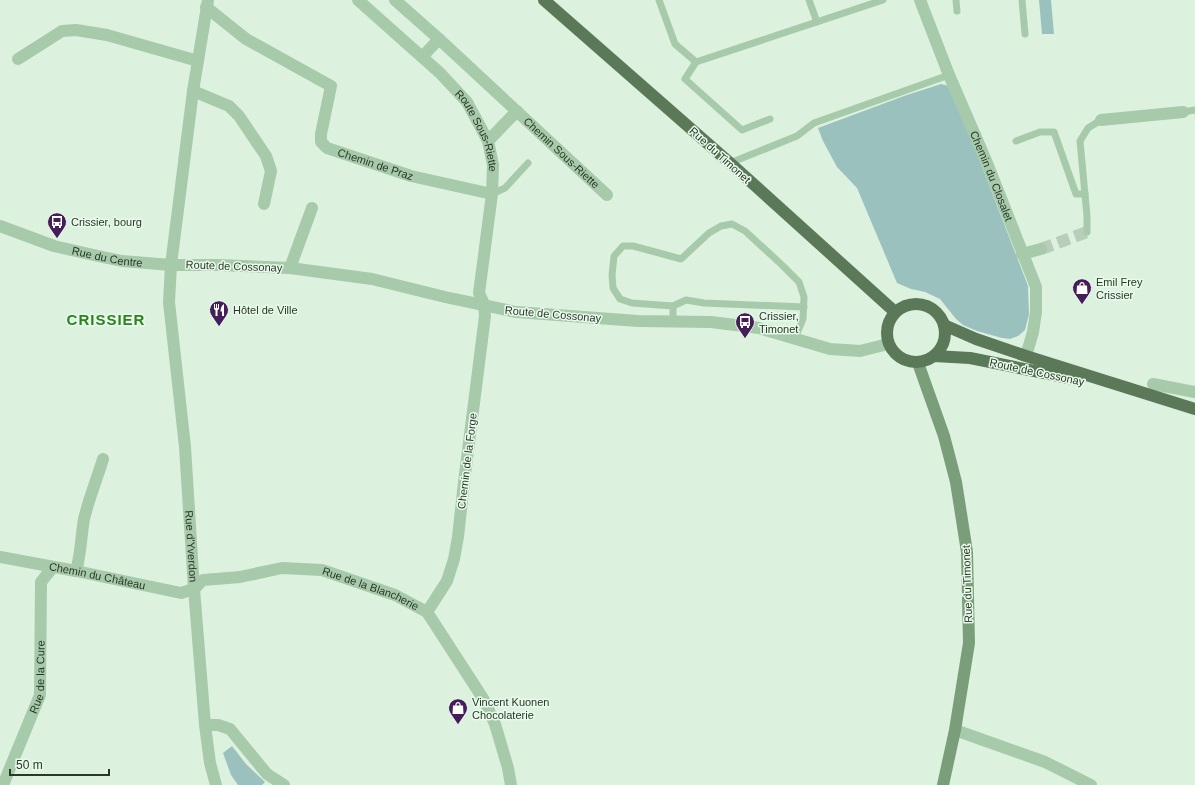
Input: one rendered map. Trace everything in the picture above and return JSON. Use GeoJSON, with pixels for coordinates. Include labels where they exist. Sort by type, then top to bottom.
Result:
{"type":"FeatureCollection","features":[{"type":"Feature","properties":{"kind":"main road","name":"Rue du Timonet"},"geometry":{"type":"LineString","coordinates":[[544,0],[730,163],[895,312]]}},
{"type":"Feature","properties":{"kind":"main road"},"geometry":{"type":"LineString","coordinates":[[913,304],[923,305],[933,309],[940,316],[944,325],[944,342],[940,350],[926,361],[918,363],[908,362],[893,352],[888,344],[886,336],[890,319],[895,312],[903,306],[913,304]]}},
{"type":"Feature","properties":{"kind":"main road","name":"Route de Cossonay"},"geometry":{"type":"LineString","coordinates":[[944,325],[976,339],[1026,356],[1195,409]]}},
{"type":"Feature","properties":{"kind":"main road","name":"Route de Cossonay"},"geometry":{"type":"LineString","coordinates":[[934,356],[970,358],[1138,392]]}},
{"type":"Feature","properties":{"kind":"main road","name":"Rue du Timonet"},"geometry":{"type":"LineString","coordinates":[[918,363],[944,436],[956,482],[967,552],[969,643],[955,730],[943,785]]}},
{"type":"Feature","properties":{"kind":"street","name":"Route Sous-Riette"},"geometry":{"type":"LineString","coordinates":[[358,0],[440,73],[467,102],[488,140],[493,165],[492,194],[479,293],[484,304]]}},
{"type":"Feature","properties":{"kind":"street","name":"Chemin Sous-Riette"},"geometry":{"type":"LineString","coordinates":[[395,0],[607,195]]}},
{"type":"Feature","properties":{"kind":"street","name":"Chemin du Closalet"},"geometry":{"type":"LineString","coordinates":[[920,0],[948,75],[987,163],[1036,286],[1036,312],[1033,332],[1026,356]]}},
{"type":"Feature","properties":{"kind":"street","name":"Chemin de Praz"},"geometry":{"type":"LineString","coordinates":[[170,265],[193,91],[207,3]]}},
{"type":"Feature","properties":{"kind":"street","name":"Chemin de Praz"},"geometry":{"type":"LineString","coordinates":[[207,3],[246,39],[331,86],[321,134],[322,142],[327,148],[410,176],[492,194]]}},
{"type":"Feature","properties":{"kind":"street"},"geometry":{"type":"LineString","coordinates":[[18,59],[62,32],[76,30],[108,35],[198,61]]}},
{"type":"Feature","properties":{"kind":"street"},"geometry":{"type":"LineString","coordinates":[[422,57],[439,39]]}},
{"type":"Feature","properties":{"kind":"street"},"geometry":{"type":"LineString","coordinates":[[193,91],[229,106],[239,116],[266,156],[271,171],[264,204]]}},
{"type":"Feature","properties":{"kind":"street","name":"Chemin Sous-Riette"},"geometry":{"type":"LineString","coordinates":[[488,140],[517,111]]}},
{"type":"Feature","properties":{"kind":"street"},"geometry":{"type":"LineString","coordinates":[[1101,120],[1189,111]]}},
{"type":"Feature","properties":{"kind":"street"},"geometry":{"type":"LineString","coordinates":[[290,268],[312,208]]}},
{"type":"Feature","properties":{"kind":"street","name":"Rue du Centre"},"geometry":{"type":"LineString","coordinates":[[0,226],[54,246],[122,261],[170,265]]}},
{"type":"Feature","properties":{"kind":"street"},"geometry":{"type":"LineString","coordinates":[[1022,254],[1041,249]]}},
{"type":"Feature","properties":{"kind":"street","name":"Route de Cossonay"},"geometry":{"type":"LineString","coordinates":[[170,265],[290,268],[372,279],[445,297],[484,304],[516,312],[638,321],[711,322],[759,328],[830,349],[860,351],[888,344]]}},
{"type":"Feature","properties":{"kind":"street","name":"Rue d'Yverdon"},"geometry":{"type":"LineString","coordinates":[[170,265],[169,302],[186,447],[194,589],[205,725],[210,763],[216,785]]}},
{"type":"Feature","properties":{"kind":"street","name":"Chemin de la Forge"},"geometry":{"type":"LineString","coordinates":[[427,612],[447,581],[454,560],[485,316],[484,304]]}},
{"type":"Feature","properties":{"kind":"street"},"geometry":{"type":"LineString","coordinates":[[1152,384],[1195,392]]}},
{"type":"Feature","properties":{"kind":"street"},"geometry":{"type":"LineString","coordinates":[[76,571],[80,557],[84,521],[89,498],[103,459]]}},
{"type":"Feature","properties":{"kind":"street","name":"Chemin du Château"},"geometry":{"type":"LineString","coordinates":[[0,557],[181,593],[194,589]]}},
{"type":"Feature","properties":{"kind":"street"},"geometry":{"type":"LineString","coordinates":[[30,563],[41,582],[53,567]]}},
{"type":"Feature","properties":{"kind":"street","name":"Rue de la Blancherie"},"geometry":{"type":"LineString","coordinates":[[194,589],[203,580],[240,577],[282,568],[322,570],[395,594],[427,612],[484,700],[495,724],[508,768],[511,785]]}},
{"type":"Feature","properties":{"kind":"street","name":"Rue de la Cure"},"geometry":{"type":"LineString","coordinates":[[3,785],[40,695],[41,582]]}},
{"type":"Feature","properties":{"kind":"street"},"geometry":{"type":"LineString","coordinates":[[205,725],[218,725],[230,729],[268,774],[284,785]]}},
{"type":"Feature","properties":{"kind":"street"},"geometry":{"type":"LineString","coordinates":[[955,730],[1045,762],[1091,785]]}},
{"type":"Feature","properties":{"kind":"lane"},"geometry":{"type":"LineString","coordinates":[[659,0],[675,44],[696,62]]}},
{"type":"Feature","properties":{"kind":"lane"},"geometry":{"type":"LineString","coordinates":[[809,0],[817,22]]}},
{"type":"Feature","properties":{"kind":"lane"},"geometry":{"type":"LineString","coordinates":[[770,119],[742,130],[685,79],[696,62],[883,0]]}},
{"type":"Feature","properties":{"kind":"lane"},"geometry":{"type":"LineString","coordinates":[[956,0],[957,11]]}},
{"type":"Feature","properties":{"kind":"lane"},"geometry":{"type":"LineString","coordinates":[[1022,0],[1025,34]]}},
{"type":"Feature","properties":{"kind":"lane"},"geometry":{"type":"LineString","coordinates":[[730,163],[798,136],[814,123],[948,75]]}},
{"type":"Feature","properties":{"kind":"lane"},"geometry":{"type":"LineString","coordinates":[[1087,232],[1080,141],[1088,128],[1101,120]]}},
{"type":"Feature","properties":{"kind":"lane"},"geometry":{"type":"LineString","coordinates":[[1016,141],[1040,132],[1054,132],[1076,194],[1085,194]]}},
{"type":"Feature","properties":{"kind":"lane"},"geometry":{"type":"LineString","coordinates":[[492,194],[505,188],[528,163]]}},
{"type":"Feature","properties":{"kind":"lane"},"geometry":{"type":"LineString","coordinates":[[795,338],[803,319],[804,307],[804,296],[799,282],[745,231],[732,224],[721,226],[709,233],[681,260],[633,246],[623,246],[614,256],[612,275],[613,288],[620,299],[632,303],[673,306],[686,300],[704,304],[804,307]]}},
{"type":"Feature","properties":{"kind":"lane"},"geometry":{"type":"LineString","coordinates":[[673,306],[673,321]]}},
{"type":"Feature","properties":{"kind":"shaded area"},"geometry":{"type":"Polygon","coordinates":[[[1039,0],[1051,0],[1054,34],[1042,34],[1039,0]]]}},
{"type":"Feature","properties":{"kind":"shaded area"},"geometry":{"type":"Polygon","coordinates":[[[941,84],[949,86],[1028,286],[1029,314],[1025,330],[1018,336],[1010,339],[977,331],[963,325],[956,319],[940,299],[925,292],[911,289],[897,283],[857,188],[837,167],[818,128],[941,84]]]}},
{"type":"Feature","properties":{"kind":"shaded area"},"geometry":{"type":"Polygon","coordinates":[[[232,746],[246,764],[265,782],[262,785],[238,785],[231,775],[223,753],[232,746]]]}},
{"type":"Feature","properties":{"kind":"tunnel"},"geometry":{"type":"LineString","coordinates":[[1041,249],[1087,232]]}},
{"type":"Feature","properties":{"kind":"place","name":"Crissier, bourg"},"geometry":{"type":"Point","coordinates":[57,239]}},
{"type":"Feature","properties":{"kind":"place","name":"Emil Frey Crissier"},"geometry":{"type":"Point","coordinates":[1082,305]}},
{"type":"Feature","properties":{"kind":"place","name":"Hôtel de Ville"},"geometry":{"type":"Point","coordinates":[219,327]}},
{"type":"Feature","properties":{"kind":"place","name":"Crissier, Timonet"},"geometry":{"type":"Point","coordinates":[745,339]}},
{"type":"Feature","properties":{"kind":"place","name":"Vincent Kuonen Chocolaterie"},"geometry":{"type":"Point","coordinates":[458,725]}},
{"type":"Feature","properties":{"kind":"district","name":"CRISSIER"},"geometry":{"type":"Point","coordinates":[106,320]}}]}
